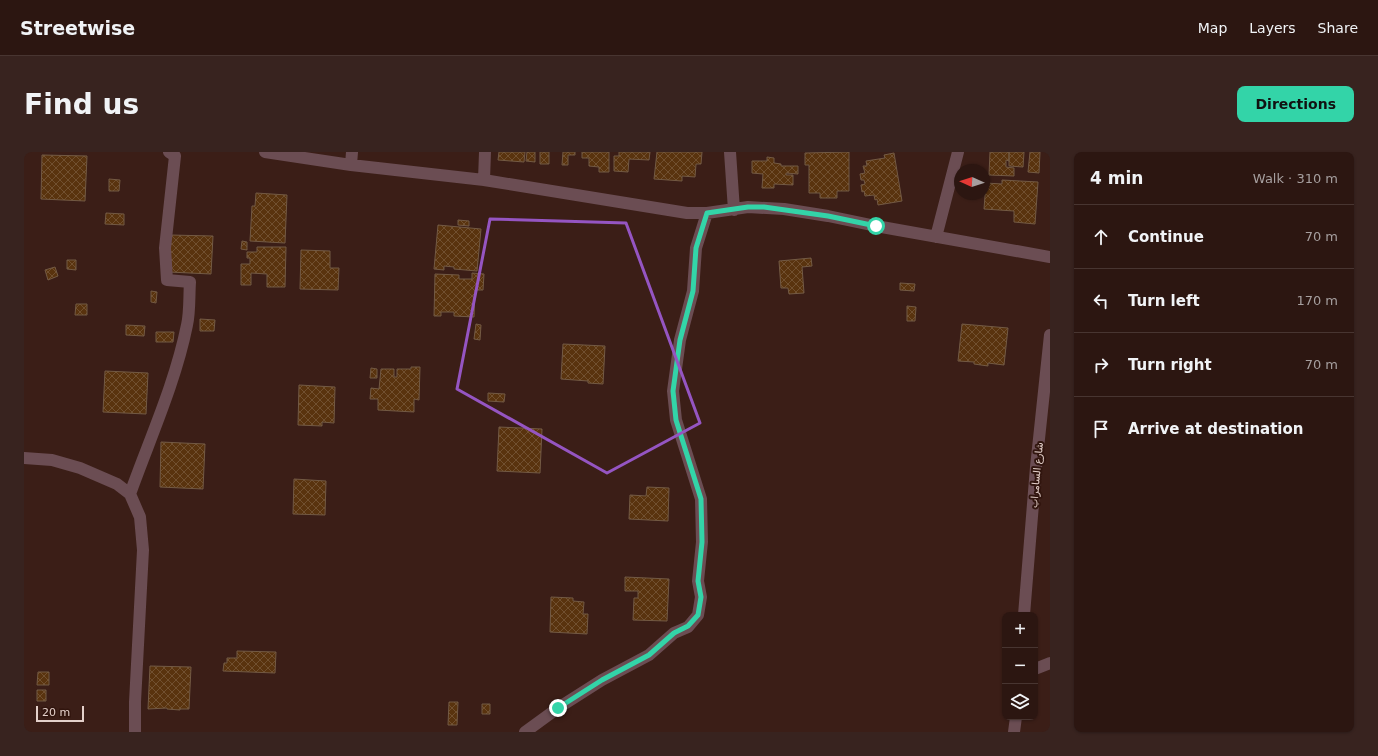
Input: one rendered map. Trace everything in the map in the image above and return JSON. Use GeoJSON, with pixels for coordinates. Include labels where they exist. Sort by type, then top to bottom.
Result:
{"type":"FeatureCollection","features":[{"type":"Feature","properties":{"kind":"street"},"geometry":{"type":"LineString","coordinates":[[130,494],[142,459],[160,417],[188,324],[190,282],[167,280],[165,248],[175,156],[169,152]]}},
{"type":"Feature","properties":{"kind":"street"},"geometry":{"type":"LineString","coordinates":[[272,152],[351,165],[484,180],[687,213],[707,213],[748,207],[784,210],[828,216],[876,226],[1050,256]]}},
{"type":"Feature","properties":{"kind":"street"},"geometry":{"type":"LineString","coordinates":[[351,165],[352,152]]}},
{"type":"Feature","properties":{"kind":"street"},"geometry":{"type":"LineString","coordinates":[[484,180],[485,152]]}},
{"type":"Feature","properties":{"kind":"street"},"geometry":{"type":"LineString","coordinates":[[730,152],[734,210]]}},
{"type":"Feature","properties":{"kind":"street"},"geometry":{"type":"LineString","coordinates":[[936,236],[958,152]]}},
{"type":"Feature","properties":{"kind":"street"},"geometry":{"type":"LineString","coordinates":[[525,732],[558,708],[596,684],[649,655],[674,633],[688,626],[698,615],[701,597],[698,581],[702,542],[701,499],[676,420],[673,391],[680,340],[693,291],[696,248],[707,213]]}},
{"type":"Feature","properties":{"kind":"street","name":"شارع السامراب"},"geometry":{"type":"LineString","coordinates":[[1024,612],[1036,467],[1050,335]]}},
{"type":"Feature","properties":{"kind":"street"},"geometry":{"type":"LineString","coordinates":[[24,458],[52,460],[80,468],[117,484],[130,494],[140,516],[142,550],[135,686],[135,732]]}},
{"type":"Feature","properties":{"kind":"street"},"geometry":{"type":"LineString","coordinates":[[1038,668],[1050,663]]}},
{"type":"Feature","properties":{"kind":"street"},"geometry":{"type":"LineString","coordinates":[[1014,732],[1016,720]]}},
{"type":"Feature","properties":{"kind":"highlighted area"},"geometry":{"type":"Polygon","coordinates":[[[490,219],[626,223],[700,423],[607,473],[457,389],[490,219]]]}},
{"type":"Feature","properties":{"kind":"building"},"geometry":{"type":"Polygon","coordinates":[[[499,152],[525,152],[524,162],[498,160],[499,152]]]}},
{"type":"Feature","properties":{"kind":"building"},"geometry":{"type":"Polygon","coordinates":[[[527,152],[535,152],[535,162],[526,161],[527,152]]]}},
{"type":"Feature","properties":{"kind":"building"},"geometry":{"type":"Polygon","coordinates":[[[540,152],[549,152],[549,164],[540,164],[540,152]]]}},
{"type":"Feature","properties":{"kind":"building"},"geometry":{"type":"Polygon","coordinates":[[[563,152],[575,152],[575,155],[568,155],[568,165],[562,165],[563,152]]]}},
{"type":"Feature","properties":{"kind":"building"},"geometry":{"type":"Polygon","coordinates":[[[582,152],[609,152],[609,172],[599,172],[599,167],[589,166],[589,158],[582,158],[582,152]]]}},
{"type":"Feature","properties":{"kind":"building"},"geometry":{"type":"Polygon","coordinates":[[[619,152],[650,152],[649,160],[629,159],[628,172],[614,171],[614,156],[619,156],[619,152]]]}},
{"type":"Feature","properties":{"kind":"building"},"geometry":{"type":"Polygon","coordinates":[[[657,152],[702,152],[701,164],[696,164],[695,177],[682,176],[682,181],[654,179],[657,152]]]}},
{"type":"Feature","properties":{"kind":"building"},"geometry":{"type":"Polygon","coordinates":[[[849,152],[849,191],[837,191],[837,198],[820,198],[820,193],[809,193],[809,165],[805,165],[805,153],[849,152]]]}},
{"type":"Feature","properties":{"kind":"building"},"geometry":{"type":"Polygon","coordinates":[[[990,152],[1009,152],[1009,161],[1006,160],[1006,167],[1014,168],[1014,176],[990,175],[990,152]]]}},
{"type":"Feature","properties":{"kind":"building"},"geometry":{"type":"Polygon","coordinates":[[[1009,152],[1024,152],[1023,167],[1009,166],[1009,152]]]}},
{"type":"Feature","properties":{"kind":"building"},"geometry":{"type":"Polygon","coordinates":[[[1030,152],[1040,152],[1039,173],[1028,172],[1030,152]]]}},
{"type":"Feature","properties":{"kind":"building"},"geometry":{"type":"Polygon","coordinates":[[[894,153],[902,201],[878,205],[877,199],[875,200],[874,195],[865,196],[864,191],[862,192],[861,185],[865,184],[864,180],[861,180],[860,174],[865,173],[863,166],[867,166],[866,161],[885,158],[884,155],[894,153]]]}},
{"type":"Feature","properties":{"kind":"building"},"geometry":{"type":"Polygon","coordinates":[[[42,155],[87,156],[85,201],[41,199],[42,155]]]}},
{"type":"Feature","properties":{"kind":"building"},"geometry":{"type":"Polygon","coordinates":[[[767,157],[774,158],[774,163],[781,164],[781,166],[798,166],[798,174],[786,173],[786,175],[793,175],[793,185],[774,184],[774,188],[762,188],[763,174],[752,173],[752,161],[767,161],[767,157]]]}},
{"type":"Feature","properties":{"kind":"building"},"geometry":{"type":"Polygon","coordinates":[[[109,179],[120,180],[119,191],[109,191],[109,179]]]}},
{"type":"Feature","properties":{"kind":"building"},"geometry":{"type":"Polygon","coordinates":[[[1002,180],[1038,182],[1035,224],[1014,222],[1014,211],[984,209],[985,200],[990,200],[990,183],[1002,184],[1002,180]]]}},
{"type":"Feature","properties":{"kind":"building"},"geometry":{"type":"Polygon","coordinates":[[[256,193],[287,195],[285,243],[250,241],[252,206],[255,206],[256,193]]]}},
{"type":"Feature","properties":{"kind":"building"},"geometry":{"type":"Polygon","coordinates":[[[106,213],[124,214],[124,225],[105,224],[106,213]]]}},
{"type":"Feature","properties":{"kind":"building"},"geometry":{"type":"Polygon","coordinates":[[[458,220],[469,221],[469,226],[458,225],[458,220]]]}},
{"type":"Feature","properties":{"kind":"building"},"geometry":{"type":"Polygon","coordinates":[[[438,225],[481,229],[477,271],[454,269],[454,267],[444,266],[444,270],[434,269],[438,225]]]}},
{"type":"Feature","properties":{"kind":"building"},"geometry":{"type":"Polygon","coordinates":[[[170,235],[213,236],[211,274],[169,272],[170,235]]]}},
{"type":"Feature","properties":{"kind":"building"},"geometry":{"type":"Polygon","coordinates":[[[242,241],[247,242],[247,250],[241,249],[242,241]]]}},
{"type":"Feature","properties":{"kind":"building"},"geometry":{"type":"Polygon","coordinates":[[[257,247],[286,247],[285,287],[267,287],[267,274],[251,273],[251,285],[241,285],[241,264],[250,264],[250,258],[247,258],[247,252],[257,252],[257,247]]]}},
{"type":"Feature","properties":{"kind":"building"},"geometry":{"type":"Polygon","coordinates":[[[301,250],[330,251],[330,268],[339,268],[338,290],[300,289],[301,250]]]}},
{"type":"Feature","properties":{"kind":"building"},"geometry":{"type":"Polygon","coordinates":[[[811,258],[812,266],[802,267],[804,293],[789,294],[788,288],[781,288],[779,261],[811,258]]]}},
{"type":"Feature","properties":{"kind":"building"},"geometry":{"type":"Polygon","coordinates":[[[67,260],[76,260],[76,270],[67,269],[67,260]]]}},
{"type":"Feature","properties":{"kind":"building"},"geometry":{"type":"Polygon","coordinates":[[[55,267],[58,276],[48,280],[45,270],[55,267]]]}},
{"type":"Feature","properties":{"kind":"building"},"geometry":{"type":"Polygon","coordinates":[[[472,273],[484,274],[483,290],[475,290],[474,317],[454,316],[454,312],[441,312],[441,316],[434,316],[435,274],[459,275],[459,279],[472,279],[472,273]]]}},
{"type":"Feature","properties":{"kind":"building"},"geometry":{"type":"Polygon","coordinates":[[[900,283],[915,284],[914,291],[900,290],[900,283]]]}},
{"type":"Feature","properties":{"kind":"building"},"geometry":{"type":"Polygon","coordinates":[[[151,291],[157,292],[156,303],[151,302],[151,291]]]}},
{"type":"Feature","properties":{"kind":"building"},"geometry":{"type":"Polygon","coordinates":[[[76,304],[87,304],[87,315],[75,315],[76,304]]]}},
{"type":"Feature","properties":{"kind":"building"},"geometry":{"type":"Polygon","coordinates":[[[907,306],[916,307],[915,321],[907,321],[907,306]]]}},
{"type":"Feature","properties":{"kind":"building"},"geometry":{"type":"Polygon","coordinates":[[[200,319],[215,320],[214,331],[200,331],[200,319]]]}},
{"type":"Feature","properties":{"kind":"building"},"geometry":{"type":"Polygon","coordinates":[[[476,324],[481,325],[480,340],[474,339],[476,324]]]}},
{"type":"Feature","properties":{"kind":"building"},"geometry":{"type":"Polygon","coordinates":[[[962,324],[1008,328],[1004,365],[988,363],[988,366],[974,364],[974,362],[958,361],[962,324]]]}},
{"type":"Feature","properties":{"kind":"building"},"geometry":{"type":"Polygon","coordinates":[[[126,325],[145,326],[144,336],[126,335],[126,325]]]}},
{"type":"Feature","properties":{"kind":"building"},"geometry":{"type":"Polygon","coordinates":[[[156,332],[174,332],[173,342],[156,342],[156,332]]]}},
{"type":"Feature","properties":{"kind":"building"},"geometry":{"type":"Polygon","coordinates":[[[563,344],[605,346],[603,384],[588,383],[588,381],[561,379],[563,344]]]}},
{"type":"Feature","properties":{"kind":"building"},"geometry":{"type":"Polygon","coordinates":[[[411,367],[420,367],[419,400],[414,399],[414,412],[378,410],[378,399],[370,399],[371,388],[379,389],[381,369],[394,369],[394,377],[397,377],[397,369],[411,369],[411,367]]]}},
{"type":"Feature","properties":{"kind":"building"},"geometry":{"type":"Polygon","coordinates":[[[371,368],[377,369],[377,378],[370,378],[371,368]]]}},
{"type":"Feature","properties":{"kind":"building"},"geometry":{"type":"Polygon","coordinates":[[[105,371],[148,373],[146,414],[103,412],[105,371]]]}},
{"type":"Feature","properties":{"kind":"building"},"geometry":{"type":"Polygon","coordinates":[[[299,385],[335,387],[334,423],[322,422],[322,426],[298,425],[299,385]]]}},
{"type":"Feature","properties":{"kind":"building"},"geometry":{"type":"Polygon","coordinates":[[[488,393],[505,394],[504,402],[488,401],[488,393]]]}},
{"type":"Feature","properties":{"kind":"building"},"geometry":{"type":"Polygon","coordinates":[[[499,427],[542,429],[540,473],[497,471],[499,427]]]}},
{"type":"Feature","properties":{"kind":"building"},"geometry":{"type":"Polygon","coordinates":[[[161,442],[205,444],[203,489],[160,487],[161,442]]]}},
{"type":"Feature","properties":{"kind":"building"},"geometry":{"type":"Polygon","coordinates":[[[294,479],[326,481],[325,515],[293,514],[294,479]]]}},
{"type":"Feature","properties":{"kind":"building"},"geometry":{"type":"Polygon","coordinates":[[[647,487],[669,488],[668,521],[629,519],[630,495],[646,496],[647,487]]]}},
{"type":"Feature","properties":{"kind":"building"},"geometry":{"type":"Polygon","coordinates":[[[625,577],[669,579],[667,621],[633,620],[634,598],[638,598],[638,591],[625,591],[625,577]]]}},
{"type":"Feature","properties":{"kind":"building"},"geometry":{"type":"Polygon","coordinates":[[[551,597],[573,598],[573,601],[584,602],[583,614],[588,614],[587,634],[550,632],[551,597]]]}},
{"type":"Feature","properties":{"kind":"building"},"geometry":{"type":"Polygon","coordinates":[[[237,651],[276,652],[275,673],[223,671],[224,663],[227,663],[227,658],[237,658],[237,651]]]}},
{"type":"Feature","properties":{"kind":"building"},"geometry":{"type":"Polygon","coordinates":[[[150,666],[191,667],[189,709],[148,709],[150,666]]]}},
{"type":"Feature","properties":{"kind":"building"},"geometry":{"type":"Polygon","coordinates":[[[38,672],[49,672],[49,685],[37,685],[38,672]]]}},
{"type":"Feature","properties":{"kind":"building"},"geometry":{"type":"Polygon","coordinates":[[[37,690],[46,690],[46,701],[37,701],[37,690]]]}},
{"type":"Feature","properties":{"kind":"building"},"geometry":{"type":"Polygon","coordinates":[[[449,702],[458,702],[457,725],[448,725],[449,702]]]}},
{"type":"Feature","properties":{"kind":"building"},"geometry":{"type":"Polygon","coordinates":[[[482,704],[490,704],[490,714],[482,714],[482,704]]]}},
{"type":"Feature","properties":{"kind":"route"},"geometry":{"type":"LineString","coordinates":[[558,708],[602,680],[649,655],[674,633],[688,626],[698,615],[701,597],[698,581],[702,542],[701,499],[676,420],[673,391],[680,340],[693,291],[696,248],[707,213],[748,207],[764,207],[828,216],[876,226]]}}]}
